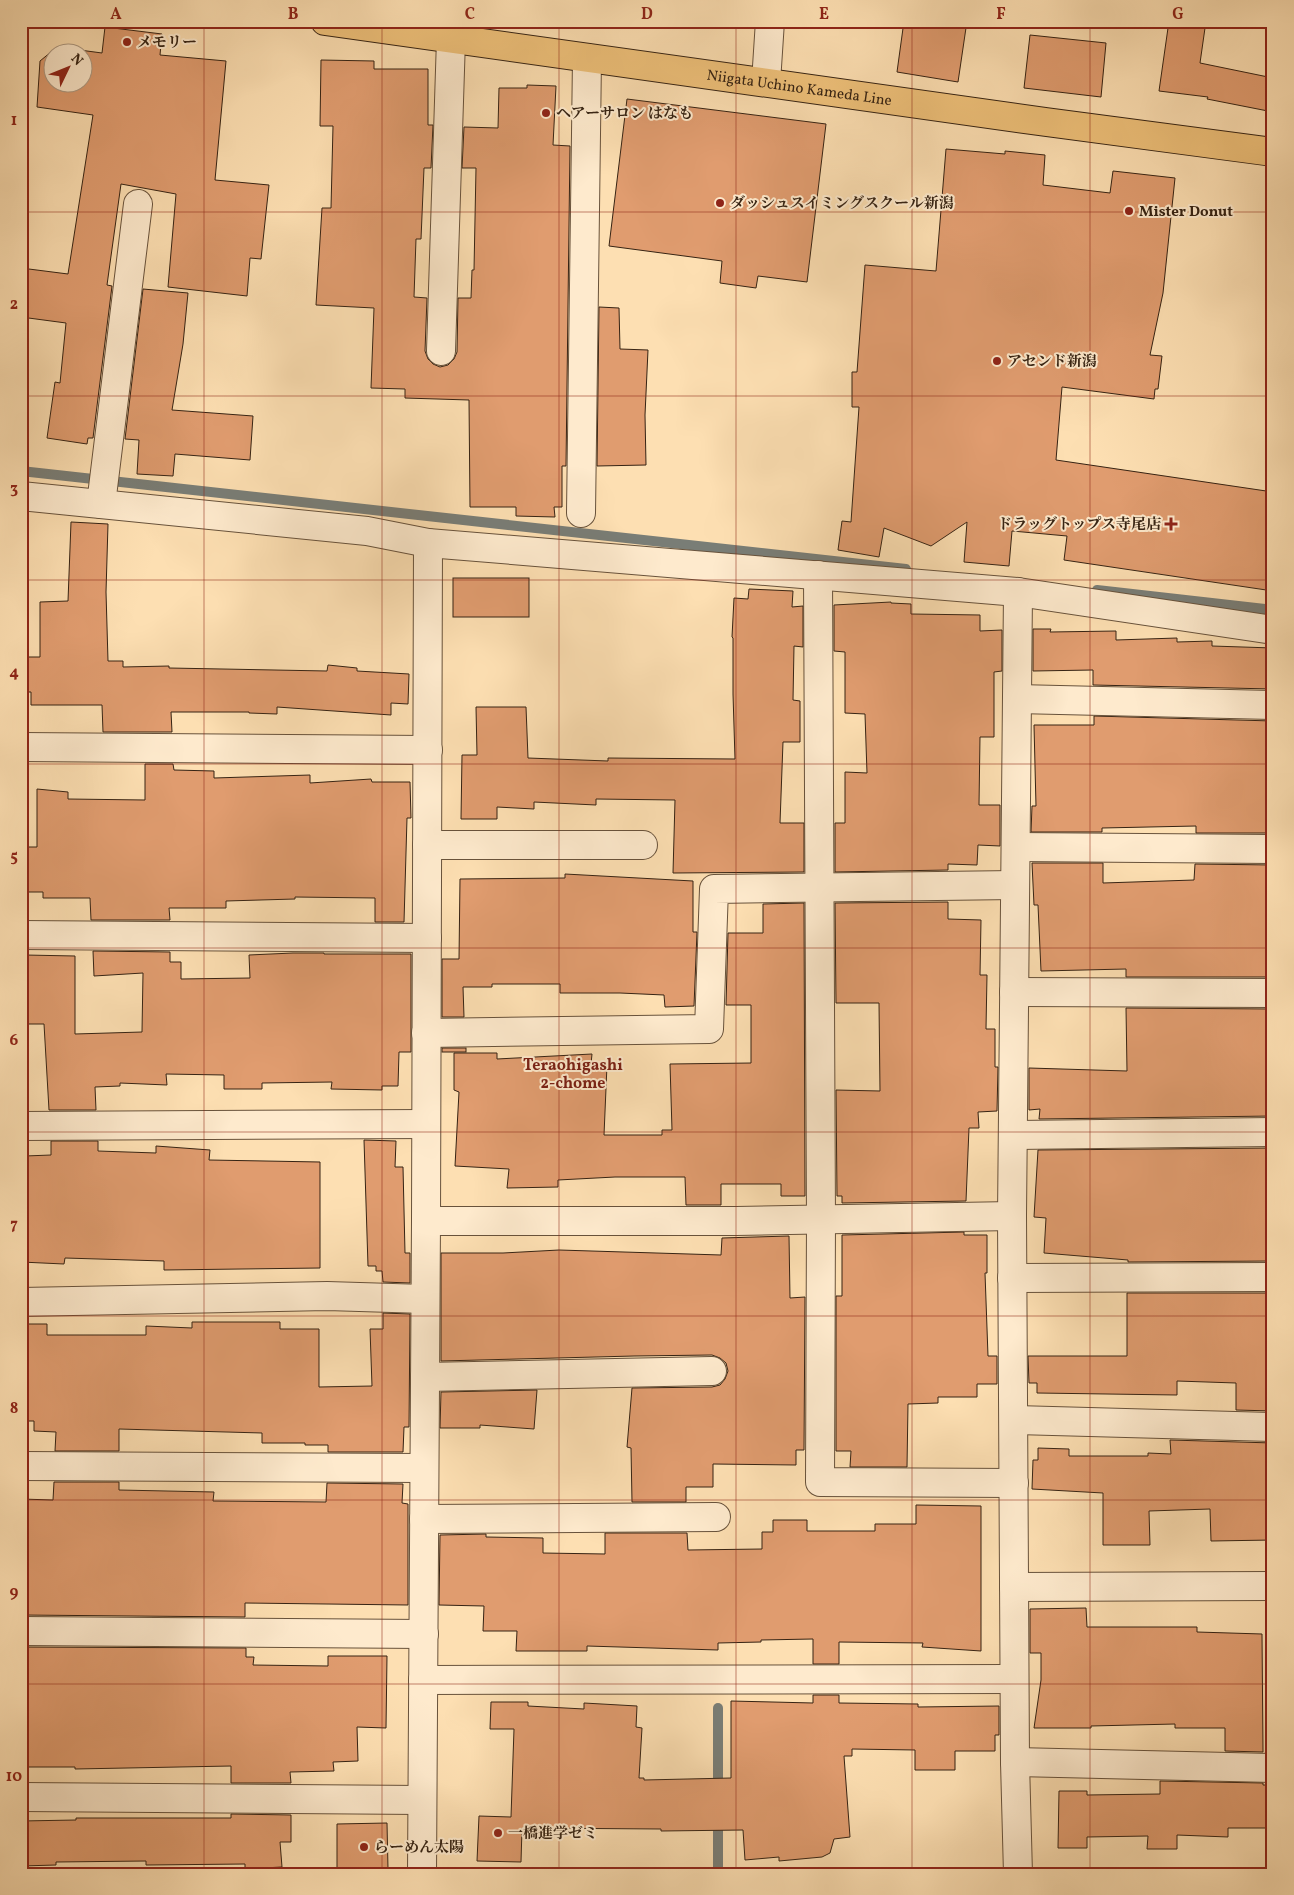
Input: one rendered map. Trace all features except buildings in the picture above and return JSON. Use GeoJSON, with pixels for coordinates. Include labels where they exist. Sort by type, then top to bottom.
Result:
{"type":"FeatureCollection","features":[{"type":"Feature","properties":{"kind":"main road","name":"Niigata Uchino Kameda Line"},"geometry":{"type":"LineString","coordinates":[[325,21],[1273,152]]}},
{"type":"Feature","properties":{"kind":"street"},"geometry":{"type":"LineString","coordinates":[[766,82],[770,21]]}},
{"type":"Feature","properties":{"kind":"street"},"geometry":{"type":"LineString","coordinates":[[441,351],[451,38]]}},
{"type":"Feature","properties":{"kind":"street"},"geometry":{"type":"LineString","coordinates":[[581,513],[587,58]]}},
{"type":"Feature","properties":{"kind":"street"},"geometry":{"type":"LineString","coordinates":[[101,504],[138,204]]}},
{"type":"Feature","properties":{"kind":"street"},"geometry":{"type":"LineString","coordinates":[[21,496],[367,531],[428,544],[1018,592],[1273,630]]}},
{"type":"Feature","properties":{"kind":"street"},"geometry":{"type":"LineString","coordinates":[[422,1874],[428,544]]}},
{"type":"Feature","properties":{"kind":"street"},"geometry":{"type":"LineString","coordinates":[[818,575],[821,1220],[820,1482],[1014,1483]]}},
{"type":"Feature","properties":{"kind":"street"},"geometry":{"type":"LineString","coordinates":[[1018,592],[1012,1216],[1014,1679],[1018,1874]]}},
{"type":"Feature","properties":{"kind":"street"},"geometry":{"type":"LineString","coordinates":[[1017,699],[1273,705]]}},
{"type":"Feature","properties":{"kind":"street"},"geometry":{"type":"LineString","coordinates":[[21,747],[428,750]]}},
{"type":"Feature","properties":{"kind":"street"},"geometry":{"type":"LineString","coordinates":[[427,845],[643,845]]}},
{"type":"Feature","properties":{"kind":"street"},"geometry":{"type":"LineString","coordinates":[[1016,847],[1273,849]]}},
{"type":"Feature","properties":{"kind":"street"},"geometry":{"type":"LineString","coordinates":[[426,1033],[709,1029],[714,888],[1015,885]]}},
{"type":"Feature","properties":{"kind":"street"},"geometry":{"type":"LineString","coordinates":[[21,936],[427,938]]}},
{"type":"Feature","properties":{"kind":"street"},"geometry":{"type":"LineString","coordinates":[[1014,992],[1273,993]]}},
{"type":"Feature","properties":{"kind":"street"},"geometry":{"type":"LineString","coordinates":[[21,1126],[426,1124]]}},
{"type":"Feature","properties":{"kind":"street"},"geometry":{"type":"LineString","coordinates":[[1013,1135],[1273,1132]]}},
{"type":"Feature","properties":{"kind":"street"},"geometry":{"type":"LineString","coordinates":[[426,1221],[821,1220],[1012,1216]]}},
{"type":"Feature","properties":{"kind":"street"},"geometry":{"type":"LineString","coordinates":[[1012,1278],[1273,1277]]}},
{"type":"Feature","properties":{"kind":"street"},"geometry":{"type":"LineString","coordinates":[[21,1302],[327,1296],[425,1299]]}},
{"type":"Feature","properties":{"kind":"street"},"geometry":{"type":"LineString","coordinates":[[425,1377],[712,1371]]}},
{"type":"Feature","properties":{"kind":"street"},"geometry":{"type":"LineString","coordinates":[[1014,1420],[1273,1427]]}},
{"type":"Feature","properties":{"kind":"street"},"geometry":{"type":"LineString","coordinates":[[21,1466],[424,1468]]}},
{"type":"Feature","properties":{"kind":"street"},"geometry":{"type":"LineString","coordinates":[[424,1518],[716,1517]]}},
{"type":"Feature","properties":{"kind":"street"},"geometry":{"type":"LineString","coordinates":[[1014,1587],[1273,1586]]}},
{"type":"Feature","properties":{"kind":"street"},"geometry":{"type":"LineString","coordinates":[[21,1631],[424,1634]]}},
{"type":"Feature","properties":{"kind":"street"},"geometry":{"type":"LineString","coordinates":[[423,1680],[1014,1679]]}},
{"type":"Feature","properties":{"kind":"street"},"geometry":{"type":"LineString","coordinates":[[1015,1762],[1273,1768]]}},
{"type":"Feature","properties":{"kind":"street"},"geometry":{"type":"LineString","coordinates":[[21,1797],[422,1800]]}},
{"type":"Feature","properties":{"kind":"waterway"},"geometry":{"type":"LineString","coordinates":[[21,471],[906,569]]}},
{"type":"Feature","properties":{"kind":"waterway"},"geometry":{"type":"LineString","coordinates":[[1097,590],[1273,610]]}},
{"type":"Feature","properties":{"kind":"waterway"},"geometry":{"type":"LineString","coordinates":[[718,1708],[718,1790]]}},
{"type":"Feature","properties":{"kind":"waterway"},"geometry":{"type":"LineString","coordinates":[[718,1817],[718,1874]]}},
{"type":"Feature","properties":{"kind":"place","name":"メモリー"},"geometry":{"type":"Point","coordinates":[127,42]}},
{"type":"Feature","properties":{"kind":"place","name":"ヘアーサロン はなも"},"geometry":{"type":"Point","coordinates":[546,113]}},
{"type":"Feature","properties":{"kind":"place","name":"ダッシュスイミングスクール新潟"},"geometry":{"type":"Point","coordinates":[720,203]}},
{"type":"Feature","properties":{"kind":"place","name":"Mister Donut"},"geometry":{"type":"Point","coordinates":[1129,211]}},
{"type":"Feature","properties":{"kind":"place","name":"アセンド新潟"},"geometry":{"type":"Point","coordinates":[997,361]}},
{"type":"Feature","properties":{"kind":"place","name":"ドラッグトップス寺尾店"},"geometry":{"type":"Point","coordinates":[1171,524]}},
{"type":"Feature","properties":{"kind":"place","name":"一橋進学ゼミ"},"geometry":{"type":"Point","coordinates":[498,1833]}},
{"type":"Feature","properties":{"kind":"place","name":"らーめん太陽"},"geometry":{"type":"Point","coordinates":[364,1847]}},
{"type":"Feature","properties":{"kind":"district","name":"Teraohigashi 2-chome"},"geometry":{"type":"Point","coordinates":[573,1073]}}]}
